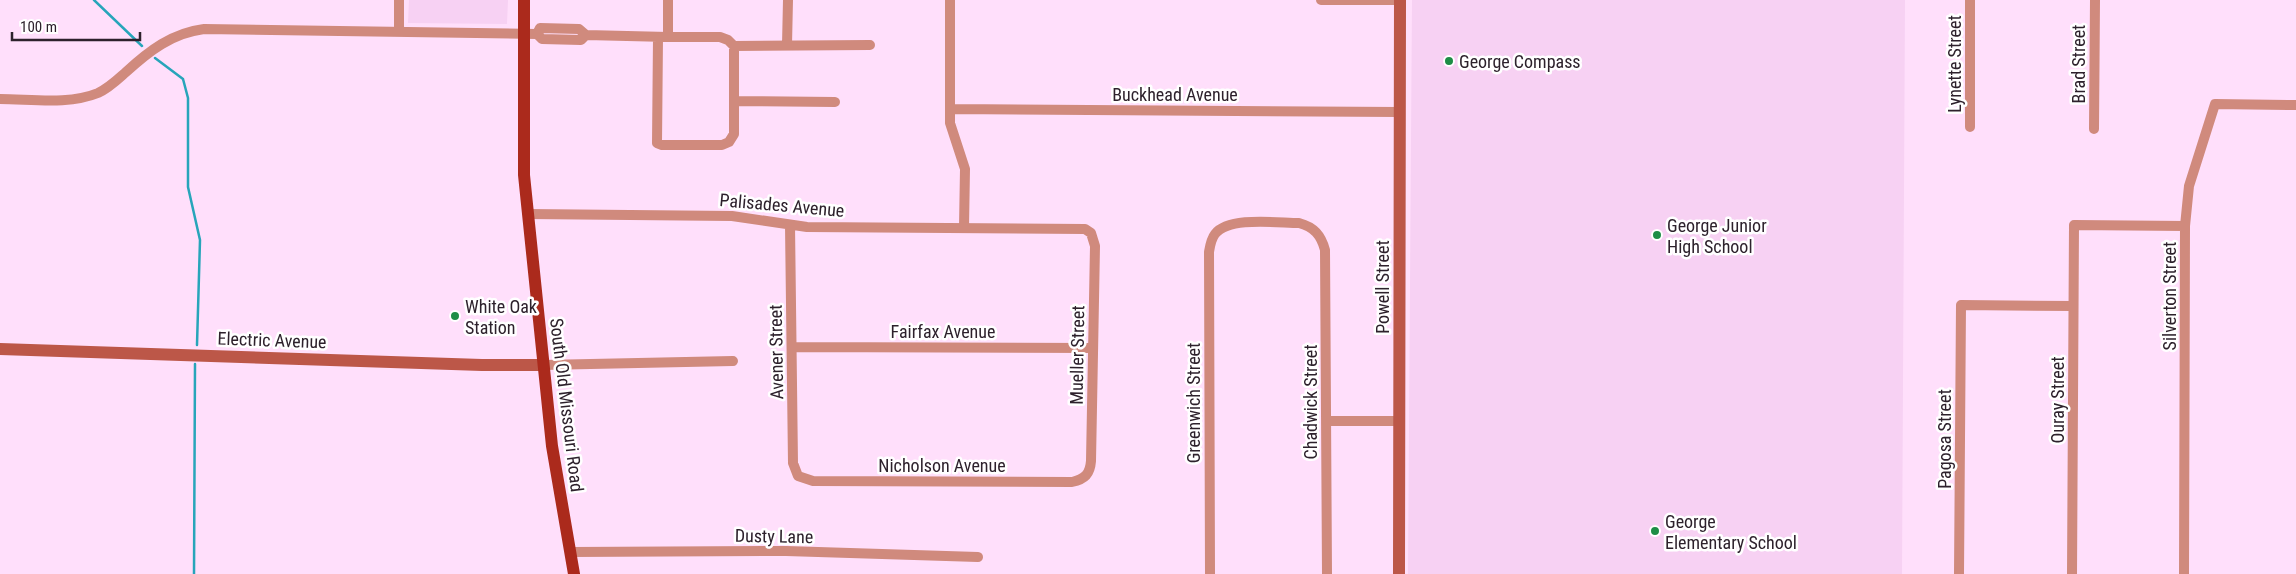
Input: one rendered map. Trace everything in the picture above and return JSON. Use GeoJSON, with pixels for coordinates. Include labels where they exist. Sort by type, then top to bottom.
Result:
{"type":"FeatureCollection","features":[{"type":"Feature","properties":{"kind":"main road","name":"South Old Missouri Road"},"geometry":{"type":"LineString","coordinates":[[524,0],[524,175],[552,446],[574,574]]}},
{"type":"Feature","properties":{"kind":"street"},"geometry":{"type":"LineString","coordinates":[[399,0],[399,31]]}},
{"type":"Feature","properties":{"kind":"street"},"geometry":{"type":"LineString","coordinates":[[0,99],[83,98],[115,83],[162,43],[187,31],[204,29],[537,34],[542,39],[581,40],[586,35],[663,38],[720,38],[728,40],[734,46],[734,134],[730,142],[722,145],[658,145],[656,143],[663,38],[668,0]]}},
{"type":"Feature","properties":{"kind":"street"},"geometry":{"type":"LineString","coordinates":[[787,45],[788,0]]}},
{"type":"Feature","properties":{"kind":"street"},"geometry":{"type":"LineString","coordinates":[[950,0],[950,123],[965,169],[964,228]]}},
{"type":"Feature","properties":{"kind":"street"},"geometry":{"type":"LineString","coordinates":[[1321,0],[1400,0]]}},
{"type":"Feature","properties":{"kind":"street","name":"Powell Street"},"geometry":{"type":"LineString","coordinates":[[1399,574],[1400,0]]}},
{"type":"Feature","properties":{"kind":"street","name":"Lynette Street"},"geometry":{"type":"LineString","coordinates":[[1970,0],[1970,128]]}},
{"type":"Feature","properties":{"kind":"street","name":"Brad Street"},"geometry":{"type":"LineString","coordinates":[[2094,0],[2094,128]]}},
{"type":"Feature","properties":{"kind":"street"},"geometry":{"type":"LineString","coordinates":[[734,46],[870,45]]}},
{"type":"Feature","properties":{"kind":"street"},"geometry":{"type":"LineString","coordinates":[[735,101],[835,102]]}},
{"type":"Feature","properties":{"kind":"street","name":"Silverton Street"},"geometry":{"type":"LineString","coordinates":[[2184,574],[2185,226],[2189,186],[2214,104],[2296,105]]}},
{"type":"Feature","properties":{"kind":"street","name":"Buckhead Avenue"},"geometry":{"type":"LineString","coordinates":[[950,109],[1399,112]]}},
{"type":"Feature","properties":{"kind":"street","name":"Palisades Avenue"},"geometry":{"type":"LineString","coordinates":[[528,214],[732,216],[807,227],[1078,228],[1091,233]]}},
{"type":"Feature","properties":{"kind":"street","name":"Greenwich Street"},"geometry":{"type":"LineString","coordinates":[[1210,574],[1209,252],[1211,241],[1224,226],[1236,223],[1299,223],[1309,226],[1316,231]]}},
{"type":"Feature","properties":{"kind":"street","name":"Avener Street"},"geometry":{"type":"LineString","coordinates":[[790,225],[793,463],[798,476]]}},
{"type":"Feature","properties":{"kind":"street","name":"Ouray Street"},"geometry":{"type":"LineString","coordinates":[[2072,574],[2074,225],[2185,226]]}},
{"type":"Feature","properties":{"kind":"street","name":"Chadwick Street"},"geometry":{"type":"LineString","coordinates":[[1316,231],[1322,240],[1325,250],[1327,574]]}},
{"type":"Feature","properties":{"kind":"street","name":"Mueller Street"},"geometry":{"type":"LineString","coordinates":[[1086,476],[1090,470],[1091,461],[1094,348],[1095,246],[1091,233]]}},
{"type":"Feature","properties":{"kind":"street","name":"Pagosa Street"},"geometry":{"type":"LineString","coordinates":[[1959,574],[1961,305],[2073,306]]}},
{"type":"Feature","properties":{"kind":"street","name":"Fairfax Avenue"},"geometry":{"type":"LineString","coordinates":[[792,347],[1094,348]]}},
{"type":"Feature","properties":{"kind":"street","name":"Electric Avenue"},"geometry":{"type":"LineString","coordinates":[[0,349],[482,365],[543,365]]}},
{"type":"Feature","properties":{"kind":"street"},"geometry":{"type":"LineString","coordinates":[[543,365],[733,361]]}},
{"type":"Feature","properties":{"kind":"street"},"geometry":{"type":"LineString","coordinates":[[1326,421],[1399,421]]}},
{"type":"Feature","properties":{"kind":"street","name":"Nicholson Avenue"},"geometry":{"type":"LineString","coordinates":[[798,476],[805,480],[820,482],[1072,482],[1086,476]]}},
{"type":"Feature","properties":{"kind":"street","name":"Dusty Lane"},"geometry":{"type":"LineString","coordinates":[[570,552],[786,551],[978,557]]}},
{"type":"Feature","properties":{"kind":"shaded area"},"geometry":{"type":"Polygon","coordinates":[[[409,0],[508,0],[507,24],[408,23],[409,0]]]}},
{"type":"Feature","properties":{"kind":"shaded area","name":"George Junior High School"},"geometry":{"type":"Polygon","coordinates":[[[1412,0],[1905,0],[1902,574],[1408,574],[1412,0]]]}},
{"type":"Feature","properties":{"kind":"waterway"},"geometry":{"type":"LineString","coordinates":[[94,0],[142,46]]}},
{"type":"Feature","properties":{"kind":"waterway"},"geometry":{"type":"LineString","coordinates":[[155,58],[183,79],[188,98],[188,187],[200,240],[197,345]]}},
{"type":"Feature","properties":{"kind":"waterway"},"geometry":{"type":"LineString","coordinates":[[194,574],[195,364]]}},
{"type":"Feature","properties":{"kind":"place","name":"George Compass"},"geometry":{"type":"Point","coordinates":[1449,61]}},
{"type":"Feature","properties":{"kind":"place","name":"George Junior High School"},"geometry":{"type":"Point","coordinates":[1657,235]}},
{"type":"Feature","properties":{"kind":"place","name":"White Oak Station"},"geometry":{"type":"Point","coordinates":[455,316]}},
{"type":"Feature","properties":{"kind":"place","name":"George Elementary School"},"geometry":{"type":"Point","coordinates":[1655,531]}}]}
